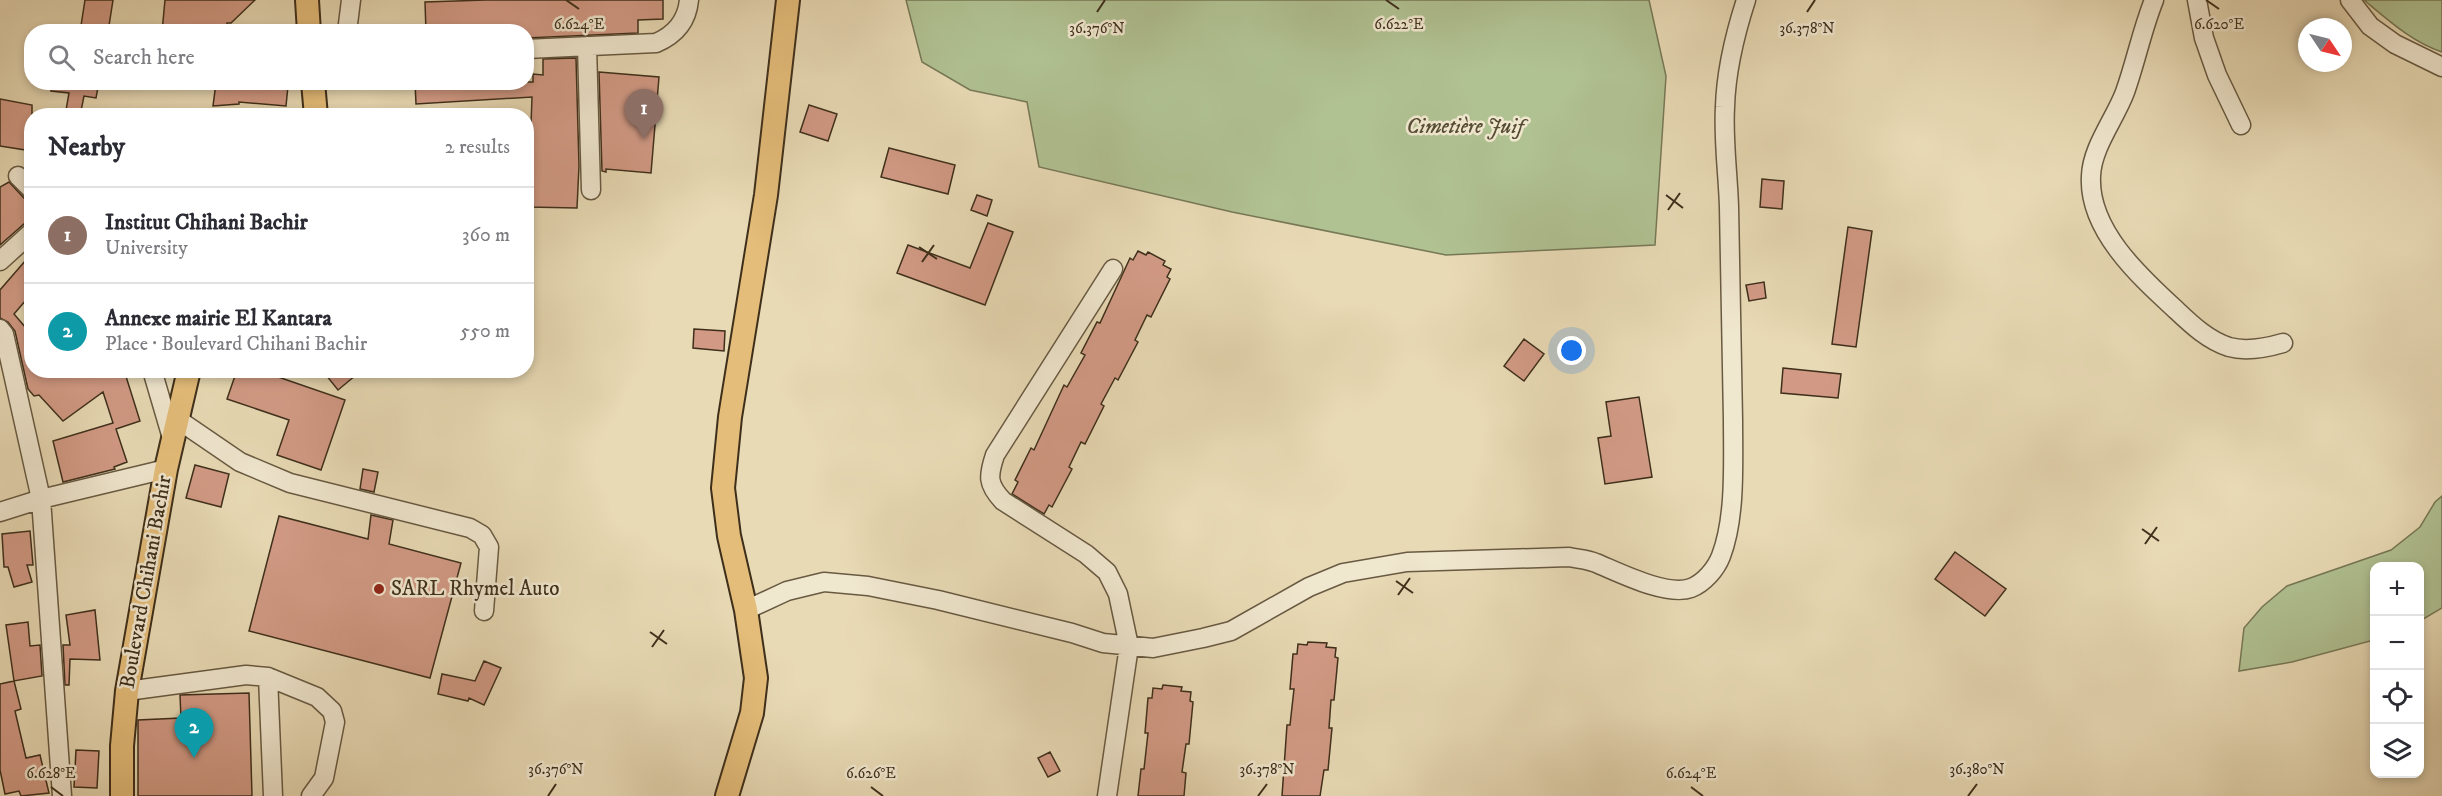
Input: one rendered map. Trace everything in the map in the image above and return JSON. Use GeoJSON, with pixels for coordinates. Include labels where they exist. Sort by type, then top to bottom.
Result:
{"type":"FeatureCollection","features":[{"type":"Feature","properties":{"kind":"main road"},"geometry":{"type":"LineString","coordinates":[[307,0],[308,24]]}},
{"type":"Feature","properties":{"kind":"main road"},"geometry":{"type":"LineString","coordinates":[[727,796],[752,713],[756,678],[746,610],[729,536],[723,488],[730,417],[766,195],[788,0]]}},
{"type":"Feature","properties":{"kind":"main road"},"geometry":{"type":"LineString","coordinates":[[314,90],[315,108]]}},
{"type":"Feature","properties":{"kind":"main road","name":"Boulevard Chihani Bachir"},"geometry":{"type":"LineString","coordinates":[[122,796],[122,746],[127,691],[166,470],[187,378]]}},
{"type":"Feature","properties":{"kind":"street"},"geometry":{"type":"LineString","coordinates":[[347,24],[351,0]]}},
{"type":"Feature","properties":{"kind":"street"},"geometry":{"type":"LineString","coordinates":[[534,49],[656,43],[670,37],[682,22],[689,0]]}},
{"type":"Feature","properties":{"kind":"street"},"geometry":{"type":"LineString","coordinates":[[746,610],[787,591],[824,582],[868,586],[938,600],[1072,633],[1103,643],[1153,648],[1203,639],[1231,631],[1309,587],[1334,577],[1407,562],[1569,557],[1593,561],[1637,580],[1679,590],[1691,588],[1706,578],[1716,566],[1722,554],[1729,523],[1733,453],[1732,323],[1725,106],[1735,35],[1746,0]]}},
{"type":"Feature","properties":{"kind":"street"},"geometry":{"type":"LineString","coordinates":[[2154,0],[2143,27],[2124,94],[2097,152],[2091,175],[2092,198],[2117,248],[2149,285],[2207,337],[2230,347],[2264,349],[2283,343]]}},
{"type":"Feature","properties":{"kind":"street"},"geometry":{"type":"LineString","coordinates":[[2197,0],[2204,38],[2241,124]]}},
{"type":"Feature","properties":{"kind":"street"},"geometry":{"type":"LineString","coordinates":[[2350,0],[2370,26],[2395,44],[2442,67]]}},
{"type":"Feature","properties":{"kind":"street"},"geometry":{"type":"LineString","coordinates":[[587,46],[591,190]]}},
{"type":"Feature","properties":{"kind":"street"},"geometry":{"type":"LineString","coordinates":[[18,176],[24,182]]}},
{"type":"Feature","properties":{"kind":"street"},"geometry":{"type":"LineString","coordinates":[[0,261],[24,239]]}},
{"type":"Feature","properties":{"kind":"street"},"geometry":{"type":"LineString","coordinates":[[1107,796],[1129,646],[1118,594],[1107,572],[1086,554],[1004,501],[992,490],[990,471],[995,455],[1113,269]]}},
{"type":"Feature","properties":{"kind":"street"},"geometry":{"type":"LineString","coordinates":[[0,329],[9,356],[41,499],[62,796]]}},
{"type":"Feature","properties":{"kind":"street"},"geometry":{"type":"LineString","coordinates":[[155,378],[175,429],[240,462],[290,483],[470,528],[482,535],[489,547],[484,611]]}},
{"type":"Feature","properties":{"kind":"street"},"geometry":{"type":"LineString","coordinates":[[0,512],[41,499],[166,470]]}},
{"type":"Feature","properties":{"kind":"street"},"geometry":{"type":"LineString","coordinates":[[127,691],[246,675],[268,677],[317,697],[332,711],[335,722],[324,778],[311,796]]}},
{"type":"Feature","properties":{"kind":"street"},"geometry":{"type":"LineString","coordinates":[[268,677],[273,796]]}},
{"type":"Feature","properties":{"kind":"green space","name":"Cimetière Juif"},"geometry":{"type":"Polygon","coordinates":[[[906,0],[1649,0],[1666,76],[1655,245],[1446,255],[1232,212],[1039,167],[1027,102],[970,90],[922,62],[906,0]]]}},
{"type":"Feature","properties":{"kind":"green space"},"geometry":{"type":"Polygon","coordinates":[[[2364,0],[2442,0],[2442,52],[2410,36],[2364,0]]]}},
{"type":"Feature","properties":{"kind":"green space"},"geometry":{"type":"Polygon","coordinates":[[[2442,496],[2442,608],[2424,619],[2424,562],[2370,562],[2370,641],[2292,662],[2239,671],[2244,628],[2262,607],[2287,586],[2391,550],[2420,527],[2435,502],[2442,496]]]}},
{"type":"Feature","properties":{"kind":"building"},"geometry":{"type":"Polygon","coordinates":[[[85,0],[113,0],[109,24],[81,24],[85,0]]]}},
{"type":"Feature","properties":{"kind":"building"},"geometry":{"type":"Polygon","coordinates":[[[165,0],[255,0],[231,23],[163,24],[165,0]]]}},
{"type":"Feature","properties":{"kind":"building"},"geometry":{"type":"Polygon","coordinates":[[[663,0],[663,19],[638,20],[638,33],[534,38],[534,24],[426,24],[425,2],[663,0]]]}},
{"type":"Feature","properties":{"kind":"building"},"geometry":{"type":"Polygon","coordinates":[[[576,58],[579,166],[577,208],[534,207],[532,97],[416,104],[415,90],[534,90],[534,74],[543,75],[543,59],[576,58]]]}},
{"type":"Feature","properties":{"kind":"building"},"geometry":{"type":"Polygon","coordinates":[[[599,72],[659,77],[651,173],[606,169],[606,172],[602,171],[599,72]]]}},
{"type":"Feature","properties":{"kind":"building"},"geometry":{"type":"Polygon","coordinates":[[[98,90],[96,98],[84,96],[82,108],[66,108],[69,93],[51,91],[98,90]]]}},
{"type":"Feature","properties":{"kind":"building"},"geometry":{"type":"Polygon","coordinates":[[[215,90],[288,90],[286,106],[239,102],[239,104],[213,106],[215,90]]]}},
{"type":"Feature","properties":{"kind":"building"},"geometry":{"type":"Polygon","coordinates":[[[0,99],[32,105],[32,108],[24,108],[24,150],[0,146],[0,99]]]}},
{"type":"Feature","properties":{"kind":"building"},"geometry":{"type":"Polygon","coordinates":[[[809,105],[837,114],[828,141],[800,132],[809,105]]]}},
{"type":"Feature","properties":{"kind":"building"},"geometry":{"type":"Polygon","coordinates":[[[889,148],[955,165],[948,194],[881,177],[889,148]]]}},
{"type":"Feature","properties":{"kind":"building"},"geometry":{"type":"Polygon","coordinates":[[[1762,179],[1784,181],[1782,209],[1760,207],[1762,179]]]}},
{"type":"Feature","properties":{"kind":"building"},"geometry":{"type":"Polygon","coordinates":[[[9,182],[24,198],[24,224],[0,245],[0,187],[9,182]]]}},
{"type":"Feature","properties":{"kind":"building"},"geometry":{"type":"Polygon","coordinates":[[[977,195],[992,200],[987,216],[971,210],[977,195]]]}},
{"type":"Feature","properties":{"kind":"building"},"geometry":{"type":"Polygon","coordinates":[[[988,223],[1013,232],[985,305],[897,273],[908,245],[970,268],[988,223]]]}},
{"type":"Feature","properties":{"kind":"building"},"geometry":{"type":"Polygon","coordinates":[[[1848,227],[1872,231],[1856,347],[1832,344],[1848,227]]]}},
{"type":"Feature","properties":{"kind":"building"},"geometry":{"type":"Polygon","coordinates":[[[1138,251],[1146,255],[1148,252],[1165,261],[1163,265],[1171,269],[1167,277],[1170,279],[1151,317],[1147,315],[1135,340],[1138,342],[1118,380],[1115,378],[1101,404],[1104,406],[1085,444],[1081,442],[1069,467],[1072,469],[1052,507],[1049,505],[1044,514],[1012,494],[1018,482],[1015,480],[1031,448],[1034,450],[1064,385],[1067,387],[1085,355],[1081,353],[1097,322],[1100,323],[1130,258],[1133,260],[1138,251]]]}},
{"type":"Feature","properties":{"kind":"building"},"geometry":{"type":"Polygon","coordinates":[[[24,262],[24,302],[14,314],[24,326],[24,371],[15,331],[8,322],[0,318],[0,290],[24,262]]]}},
{"type":"Feature","properties":{"kind":"building"},"geometry":{"type":"Polygon","coordinates":[[[1764,282],[1766,298],[1749,301],[1746,285],[1764,282]]]}},
{"type":"Feature","properties":{"kind":"building"},"geometry":{"type":"Polygon","coordinates":[[[694,329],[725,331],[724,351],[693,348],[694,329]]]}},
{"type":"Feature","properties":{"kind":"building"},"geometry":{"type":"Polygon","coordinates":[[[1524,339],[1544,354],[1524,381],[1504,366],[1524,339]]]}},
{"type":"Feature","properties":{"kind":"building"},"geometry":{"type":"Polygon","coordinates":[[[1783,368],[1841,374],[1838,398],[1781,393],[1783,368]]]}},
{"type":"Feature","properties":{"kind":"building"},"geometry":{"type":"Polygon","coordinates":[[[26,378],[127,378],[140,421],[116,429],[127,462],[114,467],[115,469],[63,482],[53,441],[113,423],[103,392],[63,421],[39,395],[34,396],[28,389],[26,378]]]}},
{"type":"Feature","properties":{"kind":"building"},"geometry":{"type":"Polygon","coordinates":[[[234,378],[281,378],[345,400],[321,470],[277,455],[289,420],[227,399],[234,378]]]}},
{"type":"Feature","properties":{"kind":"building"},"geometry":{"type":"Polygon","coordinates":[[[328,378],[352,378],[338,390],[328,378]]]}},
{"type":"Feature","properties":{"kind":"building"},"geometry":{"type":"Polygon","coordinates":[[[1639,397],[1652,477],[1605,484],[1598,438],[1611,436],[1606,402],[1639,397]]]}},
{"type":"Feature","properties":{"kind":"building"},"geometry":{"type":"Polygon","coordinates":[[[195,465],[229,474],[221,507],[186,498],[195,465]]]}},
{"type":"Feature","properties":{"kind":"building"},"geometry":{"type":"Polygon","coordinates":[[[363,469],[378,472],[374,492],[360,489],[363,469]]]}},
{"type":"Feature","properties":{"kind":"building"},"geometry":{"type":"Polygon","coordinates":[[[371,515],[393,520],[389,544],[461,563],[430,678],[249,631],[279,516],[368,539],[371,515]]]}},
{"type":"Feature","properties":{"kind":"building"},"geometry":{"type":"Polygon","coordinates":[[[30,531],[33,565],[27,565],[32,582],[14,587],[8,567],[4,567],[2,534],[30,531]]]}},
{"type":"Feature","properties":{"kind":"building"},"geometry":{"type":"Polygon","coordinates":[[[1955,552],[2006,589],[1985,616],[1935,579],[1955,552]]]}},
{"type":"Feature","properties":{"kind":"building"},"geometry":{"type":"Polygon","coordinates":[[[95,610],[100,660],[70,659],[69,685],[65,685],[63,645],[70,645],[66,615],[95,610]]]}},
{"type":"Feature","properties":{"kind":"building"},"geometry":{"type":"Polygon","coordinates":[[[28,622],[30,646],[40,645],[42,676],[14,681],[6,625],[28,622]]]}},
{"type":"Feature","properties":{"kind":"building"},"geometry":{"type":"Polygon","coordinates":[[[1308,642],[1327,643],[1326,647],[1336,648],[1335,657],[1338,658],[1334,700],[1331,700],[1329,728],[1332,728],[1328,770],[1324,770],[1320,796],[1282,796],[1287,725],[1290,725],[1294,689],[1290,689],[1293,654],[1297,654],[1298,644],[1307,645],[1308,642]]]}},
{"type":"Feature","properties":{"kind":"building"},"geometry":{"type":"Polygon","coordinates":[[[484,661],[501,668],[484,705],[469,698],[468,701],[438,694],[442,674],[475,681],[484,661]]]}},
{"type":"Feature","properties":{"kind":"building"},"geometry":{"type":"Polygon","coordinates":[[[14,681],[21,709],[15,711],[26,758],[40,755],[49,793],[21,796],[19,791],[5,794],[0,770],[0,684],[14,681]]]}},
{"type":"Feature","properties":{"kind":"building"},"geometry":{"type":"Polygon","coordinates":[[[1163,685],[1182,687],[1181,691],[1191,692],[1190,701],[1193,702],[1189,744],[1186,744],[1182,772],[1186,773],[1184,796],[1138,796],[1148,733],[1145,733],[1148,698],[1152,698],[1153,688],[1162,689],[1163,685]]]}},
{"type":"Feature","properties":{"kind":"building"},"geometry":{"type":"Polygon","coordinates":[[[249,693],[252,796],[138,796],[138,720],[181,718],[180,695],[249,693]]]}},
{"type":"Feature","properties":{"kind":"building"},"geometry":{"type":"Polygon","coordinates":[[[76,750],[99,751],[97,788],[74,787],[76,750]]]}},
{"type":"Feature","properties":{"kind":"building"},"geometry":{"type":"Polygon","coordinates":[[[1050,752],[1060,771],[1048,777],[1038,758],[1050,752]]]}},
{"type":"Feature","properties":{"kind":"place","name":"Institut Chihani Bachir"},"geometry":{"type":"Point","coordinates":[644,139]}},
{"type":"Feature","properties":{"kind":"place","name":"SARL Rhymel Auto"},"geometry":{"type":"Point","coordinates":[379,589]}},
{"type":"Feature","properties":{"kind":"place","name":"Annexe mairie El Kantara"},"geometry":{"type":"Point","coordinates":[194,758]}}]}
